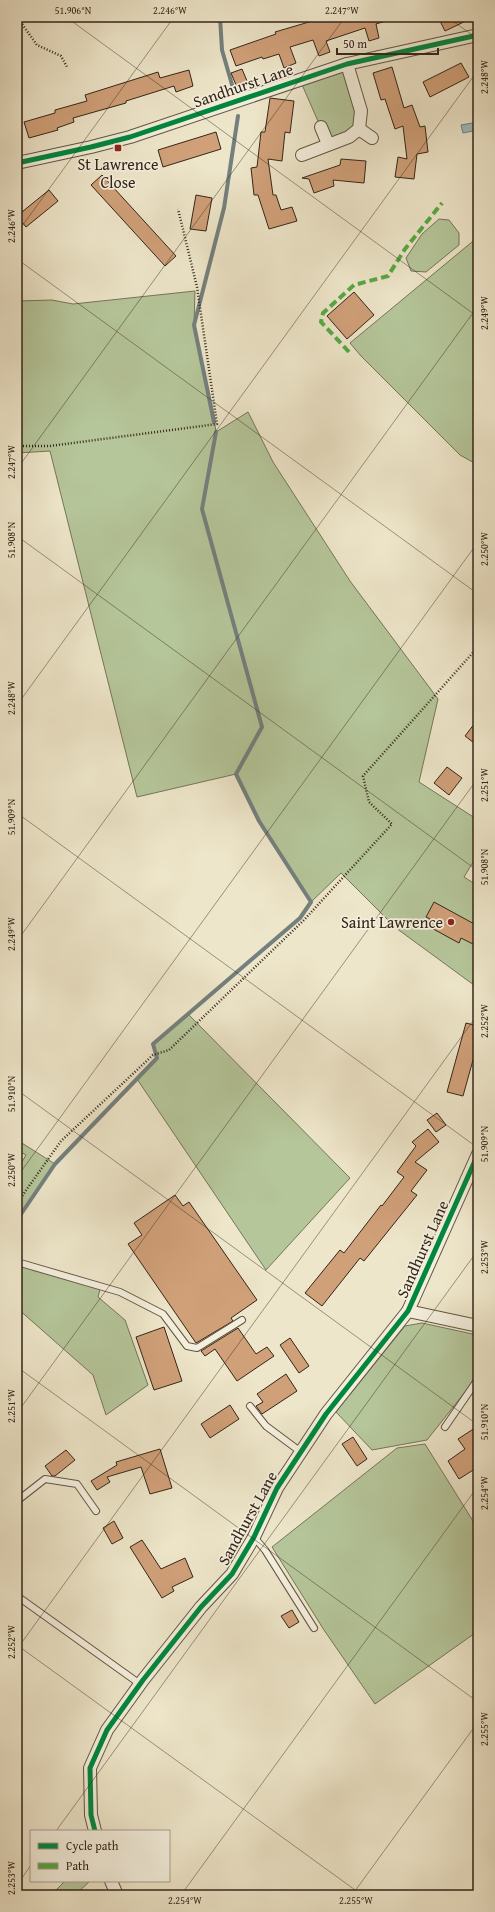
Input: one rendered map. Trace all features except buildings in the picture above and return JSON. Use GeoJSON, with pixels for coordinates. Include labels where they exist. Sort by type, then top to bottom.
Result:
{"type":"FeatureCollection","features":[{"type":"Feature","properties":{"kind":"street","name":"Sandhurst Lane"},"geometry":{"type":"LineString","coordinates":[[17,163],[91,148],[130,137],[347,64],[478,35]]}},
{"type":"Feature","properties":{"kind":"street"},"geometry":{"type":"LineString","coordinates":[[302,154],[349,136],[359,129],[361,111],[347,64]]}},
{"type":"Feature","properties":{"kind":"street"},"geometry":{"type":"LineString","coordinates":[[321,127],[328,144]]}},
{"type":"Feature","properties":{"kind":"street"},"geometry":{"type":"LineString","coordinates":[[359,129],[372,138]]}},
{"type":"Feature","properties":{"kind":"street","name":"Sandhurst Lane"},"geometry":{"type":"LineString","coordinates":[[95,1830],[91,1815],[90,1768],[107,1730],[140,1684],[201,1607],[232,1574],[254,1537],[276,1488],[326,1414],[408,1311],[478,1154]]}},
{"type":"Feature","properties":{"kind":"street"},"geometry":{"type":"LineString","coordinates":[[408,1311],[478,1326]]}},
{"type":"Feature","properties":{"kind":"street"},"geometry":{"type":"LineString","coordinates":[[111,1882],[117,1895]]}},
{"type":"Feature","properties":{"kind":"lane"},"geometry":{"type":"LineString","coordinates":[[474,17],[478,25]]}},
{"type":"Feature","properties":{"kind":"lane"},"geometry":{"type":"LineString","coordinates":[[17,1262],[120,1292],[163,1314],[187,1346],[197,1348],[242,1320]]}},
{"type":"Feature","properties":{"kind":"lane"},"geometry":{"type":"LineString","coordinates":[[445,1427],[478,1379]]}},
{"type":"Feature","properties":{"kind":"lane"},"geometry":{"type":"LineString","coordinates":[[250,1406],[266,1426],[301,1452]]}},
{"type":"Feature","properties":{"kind":"lane"},"geometry":{"type":"LineString","coordinates":[[17,1501],[45,1479],[77,1484],[96,1511]]}},
{"type":"Feature","properties":{"kind":"lane"},"geometry":{"type":"LineString","coordinates":[[254,1537],[265,1550],[314,1628]]}},
{"type":"Feature","properties":{"kind":"lane"},"geometry":{"type":"LineString","coordinates":[[17,1596],[140,1684]]}},
{"type":"Feature","properties":{"kind":"path"},"geometry":{"type":"LineString","coordinates":[[17,17],[37,45],[61,56],[67,67]]}},
{"type":"Feature","properties":{"kind":"path"},"geometry":{"type":"LineString","coordinates":[[17,446],[50,446],[217,424],[197,288],[178,209]]}},
{"type":"Feature","properties":{"kind":"path"},"geometry":{"type":"LineString","coordinates":[[17,1203],[61,1141],[153,1055],[169,1050],[304,920],[392,824],[369,802],[363,776],[478,647]]}},
{"type":"Feature","properties":{"kind":"green space"},"geometry":{"type":"Polygon","coordinates":[[[347,64],[359,129],[328,144],[300,80],[347,64]]]}},
{"type":"Feature","properties":{"kind":"green space"},"geometry":{"type":"Polygon","coordinates":[[[439,219],[449,220],[459,233],[459,245],[426,272],[411,271],[406,258],[422,234],[439,219]]]}},
{"type":"Feature","properties":{"kind":"green space"},"geometry":{"type":"Polygon","coordinates":[[[478,237],[478,465],[460,455],[361,356],[350,343],[478,237]]]}},
{"type":"Feature","properties":{"kind":"green space"},"geometry":{"type":"Polygon","coordinates":[[[195,291],[194,325],[216,432],[248,412],[273,462],[350,581],[438,699],[419,782],[478,820],[478,854],[464,877],[478,886],[478,988],[396,928],[341,873],[311,902],[259,821],[236,774],[137,797],[50,451],[17,453],[17,301],[52,300],[73,304],[195,291]]]}},
{"type":"Feature","properties":{"kind":"green space"},"geometry":{"type":"Polygon","coordinates":[[[189,1015],[350,1178],[266,1270],[137,1079],[157,1058],[153,1044],[189,1015]]]}},
{"type":"Feature","properties":{"kind":"green space"},"geometry":{"type":"Polygon","coordinates":[[[17,1140],[55,1164],[17,1220],[17,1170],[26,1155],[17,1150],[17,1140]]]}},
{"type":"Feature","properties":{"kind":"green space"},"geometry":{"type":"Polygon","coordinates":[[[17,1262],[101,1286],[98,1297],[125,1320],[148,1385],[106,1415],[93,1375],[17,1308],[17,1262]]]}},
{"type":"Feature","properties":{"kind":"green space"},"geometry":{"type":"Polygon","coordinates":[[[422,1323],[477,1335],[478,1370],[469,1387],[427,1440],[372,1450],[336,1412],[405,1326],[422,1323]]]}},
{"type":"Feature","properties":{"kind":"green space"},"geometry":{"type":"Polygon","coordinates":[[[425,1444],[478,1529],[478,1631],[375,1704],[324,1630],[272,1547],[397,1448],[425,1444]]]}},
{"type":"Feature","properties":{"kind":"green space"},"geometry":{"type":"Polygon","coordinates":[[[64,1882],[89,1882],[75,1895],[35,1895],[56,1890],[64,1882]]]}},
{"type":"Feature","properties":{"kind":"water"},"geometry":{"type":"Polygon","coordinates":[[[478,122],[478,130],[463,133],[461,125],[478,122]]]}},
{"type":"Feature","properties":{"kind":"waterway"},"geometry":{"type":"LineString","coordinates":[[220,17],[222,50],[235,95]]}},
{"type":"Feature","properties":{"kind":"waterway"},"geometry":{"type":"LineString","coordinates":[[214,422],[194,325],[224,208],[238,116]]}},
{"type":"Feature","properties":{"kind":"waterway"},"geometry":{"type":"LineString","coordinates":[[17,1220],[55,1164],[157,1058],[153,1044],[300,918],[311,902],[259,821],[236,774],[262,727],[202,509],[216,432]]}},
{"type":"Feature","properties":{"kind":"marked path"},"geometry":{"type":"LineString","coordinates":[[349,352],[321,322],[323,313],[354,285],[388,276],[405,249],[442,203]]}},
{"type":"Feature","properties":{"kind":"cycle path"},"geometry":{"type":"LineString","coordinates":[[17,163],[130,137],[347,64],[478,35]]}},
{"type":"Feature","properties":{"kind":"cycle path"},"geometry":{"type":"LineString","coordinates":[[95,1830],[91,1815],[90,1768],[107,1730],[143,1680],[201,1607],[232,1574],[254,1537],[277,1488],[326,1414],[408,1311],[478,1154]]}},
{"type":"Feature","properties":{"kind":"place","name":"St Lawrence Close"},"geometry":{"type":"Point","coordinates":[118,148]}},
{"type":"Feature","properties":{"kind":"place","name":"Saint Lawrence"},"geometry":{"type":"Point","coordinates":[451,922]}}]}
